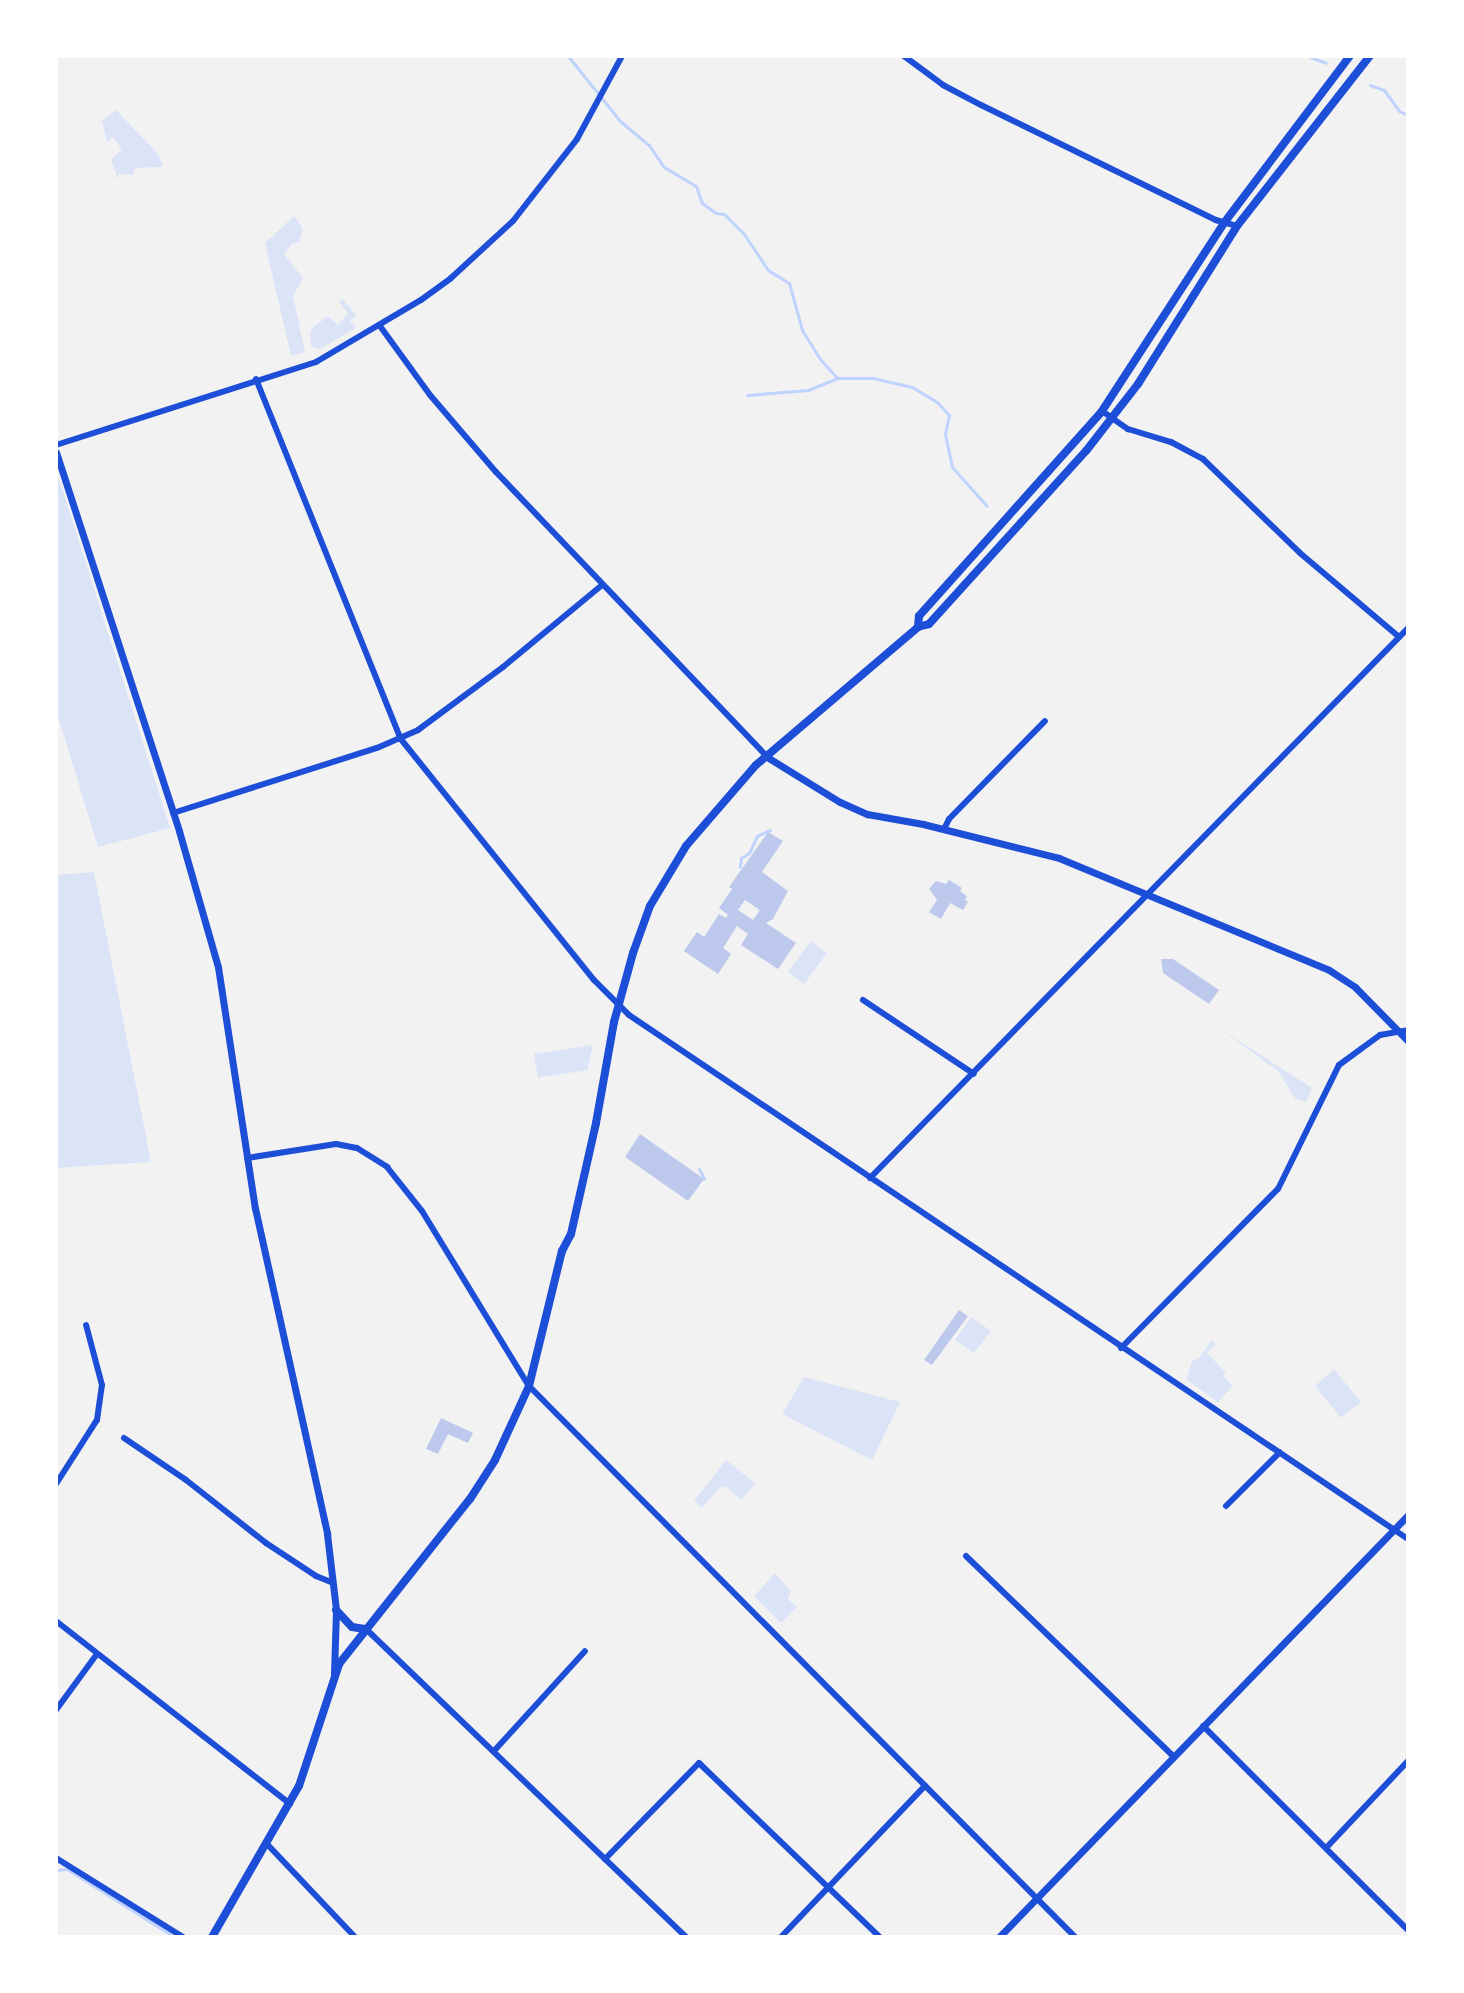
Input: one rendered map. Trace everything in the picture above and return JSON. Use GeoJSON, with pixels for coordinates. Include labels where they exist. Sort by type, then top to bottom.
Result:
{"type":"FeatureCollection","features":[{"type":"Feature","properties":{"kind":"main road"},"geometry":{"type":"LineString","coordinates":[[918,627],[919,616],[1102,411],[1224,223],[1350,56]]}},
{"type":"Feature","properties":{"kind":"main road"},"geometry":{"type":"LineString","coordinates":[[212,1937],[290,1804],[334,1674],[365,1629],[478,1487],[495,1460],[529,1386],[562,1251],[571,1234],[620,1005],[644,920],[664,882],[701,828],[767,757],[918,627],[929,624],[1113,419],[1160,351],[1237,226],[1370,56]]}},
{"type":"Feature","properties":{"kind":"main road"},"geometry":{"type":"LineString","coordinates":[[336,1610],[339,1618],[352,1627],[365,1629]]}},
{"type":"Feature","properties":{"kind":"street"},"geometry":{"type":"LineString","coordinates":[[56,445],[316,362],[380,326],[451,278],[513,221],[577,139],[622,56]]}},
{"type":"Feature","properties":{"kind":"street"},"geometry":{"type":"LineString","coordinates":[[904,56],[952,91],[1224,223],[1237,226]]}},
{"type":"Feature","properties":{"kind":"street"},"geometry":{"type":"LineString","coordinates":[[380,326],[453,422],[601,586],[767,757],[840,802],[867,814],[944,829],[1059,858],[1338,974],[1408,1041]]}},
{"type":"Feature","properties":{"kind":"street"},"geometry":{"type":"LineString","coordinates":[[256,379],[400,738],[594,980],[629,1015],[1408,1539]]}},
{"type":"Feature","properties":{"kind":"street"},"geometry":{"type":"LineString","coordinates":[[1102,411],[1140,435],[1171,442],[1203,459],[1308,561],[1399,637]]}},
{"type":"Feature","properties":{"kind":"street"},"geometry":{"type":"LineString","coordinates":[[56,452],[173,813],[218,967],[258,1224],[325,1522],[336,1610],[334,1674]]}},
{"type":"Feature","properties":{"kind":"street"},"geometry":{"type":"LineString","coordinates":[[173,813],[418,730],[503,667],[601,586]]}},
{"type":"Feature","properties":{"kind":"street"},"geometry":{"type":"LineString","coordinates":[[870,1178],[1408,628]]}},
{"type":"Feature","properties":{"kind":"street"},"geometry":{"type":"LineString","coordinates":[[944,829],[949,819],[1045,721]]}},
{"type":"Feature","properties":{"kind":"street"},"geometry":{"type":"LineString","coordinates":[[863,1000],[974,1074]]}},
{"type":"Feature","properties":{"kind":"street"},"geometry":{"type":"LineString","coordinates":[[1121,1348],[1278,1189],[1339,1065],[1380,1035],[1408,1030]]}},
{"type":"Feature","properties":{"kind":"street"},"geometry":{"type":"LineString","coordinates":[[247,1158],[336,1144],[374,1156],[422,1211],[529,1386],[1075,1937]]}},
{"type":"Feature","properties":{"kind":"street"},"geometry":{"type":"LineString","coordinates":[[56,1484],[97,1420],[102,1385],[86,1325]]}},
{"type":"Feature","properties":{"kind":"street"},"geometry":{"type":"LineString","coordinates":[[124,1438],[186,1480],[266,1543],[316,1576],[333,1583]]}},
{"type":"Feature","properties":{"kind":"street"},"geometry":{"type":"LineString","coordinates":[[1226,1506],[1280,1452]]}},
{"type":"Feature","properties":{"kind":"street"},"geometry":{"type":"LineString","coordinates":[[999,1937],[1408,1515]]}},
{"type":"Feature","properties":{"kind":"street"},"geometry":{"type":"LineString","coordinates":[[966,1556],[1174,1757]]}},
{"type":"Feature","properties":{"kind":"street"},"geometry":{"type":"LineString","coordinates":[[56,1621],[290,1804]]}},
{"type":"Feature","properties":{"kind":"street"},"geometry":{"type":"LineString","coordinates":[[365,1629],[686,1937]]}},
{"type":"Feature","properties":{"kind":"street"},"geometry":{"type":"LineString","coordinates":[[494,1751],[585,1651]]}},
{"type":"Feature","properties":{"kind":"street"},"geometry":{"type":"LineString","coordinates":[[56,1710],[97,1654]]}},
{"type":"Feature","properties":{"kind":"street"},"geometry":{"type":"LineString","coordinates":[[1203,1726],[1408,1930]]}},
{"type":"Feature","properties":{"kind":"street"},"geometry":{"type":"LineString","coordinates":[[1326,1848],[1408,1761]]}},
{"type":"Feature","properties":{"kind":"street"},"geometry":{"type":"LineString","coordinates":[[605,1859],[699,1763],[880,1937]]}},
{"type":"Feature","properties":{"kind":"street"},"geometry":{"type":"LineString","coordinates":[[781,1937],[925,1786]]}},
{"type":"Feature","properties":{"kind":"street"},"geometry":{"type":"LineString","coordinates":[[267,1844],[355,1937]]}},
{"type":"Feature","properties":{"kind":"street"},"geometry":{"type":"LineString","coordinates":[[56,1858],[183,1937]]}},
{"type":"Feature","properties":{"kind":"shaded area"},"geometry":{"type":"Polygon","coordinates":[[[116,110],[158,154],[163,164],[161,167],[135,168],[133,175],[119,174],[118,180],[111,159],[122,150],[113,137],[107,142],[102,120],[116,110]]]}},
{"type":"Feature","properties":{"kind":"shaded area"},"geometry":{"type":"Polygon","coordinates":[[[294,216],[303,229],[299,242],[292,244],[284,254],[303,278],[293,296],[305,352],[291,356],[265,243],[294,216]]]}},
{"type":"Feature","properties":{"kind":"shaded area"},"geometry":{"type":"Polygon","coordinates":[[[343,299],[356,315],[350,321],[356,328],[320,349],[312,347],[312,328],[328,316],[338,325],[348,313],[339,302],[343,299]]]}},
{"type":"Feature","properties":{"kind":"shaded area"},"geometry":{"type":"Polygon","coordinates":[[[56,469],[170,828],[98,847],[56,710],[56,469]]]}},
{"type":"Feature","properties":{"kind":"shaded area"},"geometry":{"type":"Polygon","coordinates":[[[94,872],[151,1162],[56,1168],[56,875],[94,872]]]}},
{"type":"Feature","properties":{"kind":"shaded area"},"geometry":{"type":"Polygon","coordinates":[[[811,941],[827,953],[804,984],[788,972],[811,941]]]}},
{"type":"Feature","properties":{"kind":"shaded area"},"geometry":{"type":"Polygon","coordinates":[[[1219,1028],[1312,1088],[1306,1102],[1295,1098],[1278,1071],[1219,1028]]]}},
{"type":"Feature","properties":{"kind":"shaded area"},"geometry":{"type":"Polygon","coordinates":[[[593,1045],[587,1070],[538,1078],[534,1054],[593,1045]]]}},
{"type":"Feature","properties":{"kind":"shaded area"},"geometry":{"type":"Polygon","coordinates":[[[971,1317],[991,1331],[974,1353],[955,1340],[971,1317]]]}},
{"type":"Feature","properties":{"kind":"shaded area"},"geometry":{"type":"Polygon","coordinates":[[[1212,1340],[1216,1344],[1207,1353],[1226,1373],[1223,1376],[1233,1386],[1218,1402],[1187,1380],[1192,1361],[1199,1358],[1212,1340]]]}},
{"type":"Feature","properties":{"kind":"shaded area"},"geometry":{"type":"Polygon","coordinates":[[[1334,1369],[1361,1402],[1341,1418],[1315,1386],[1334,1369]]]}},
{"type":"Feature","properties":{"kind":"shaded area"},"geometry":{"type":"Polygon","coordinates":[[[804,1377],[900,1402],[872,1460],[782,1414],[804,1377]]]}},
{"type":"Feature","properties":{"kind":"shaded area"},"geometry":{"type":"Polygon","coordinates":[[[726,1460],[755,1483],[741,1500],[726,1486],[719,1488],[702,1508],[694,1501],[726,1460]]]}},
{"type":"Feature","properties":{"kind":"shaded area"},"geometry":{"type":"Polygon","coordinates":[[[775,1573],[791,1591],[788,1599],[797,1607],[781,1623],[754,1596],[775,1573]]]}},
{"type":"Feature","properties":{"kind":"building"},"geometry":{"type":"Polygon","coordinates":[[[768,832],[783,841],[762,872],[788,891],[773,919],[766,923],[796,943],[778,969],[741,945],[748,934],[737,926],[723,948],[731,954],[718,974],[684,951],[697,932],[704,937],[719,914],[726,918],[728,915],[719,908],[732,889],[729,887],[768,832]],[[745,900],[738,910],[753,920],[760,910],[745,900]]]}},
{"type":"Feature","properties":{"kind":"building"},"geometry":{"type":"Polygon","coordinates":[[[949,880],[962,888],[960,891],[967,896],[965,900],[968,902],[963,910],[950,903],[941,919],[929,912],[937,900],[929,889],[936,881],[946,884],[949,880]]]}},
{"type":"Feature","properties":{"kind":"building"},"geometry":{"type":"Polygon","coordinates":[[[1161,959],[1173,959],[1219,990],[1209,1004],[1163,973],[1161,959]]]}},
{"type":"Feature","properties":{"kind":"building"},"geometry":{"type":"Polygon","coordinates":[[[640,1134],[704,1179],[688,1201],[625,1157],[640,1134]]]}},
{"type":"Feature","properties":{"kind":"building"},"geometry":{"type":"Polygon","coordinates":[[[959,1310],[968,1316],[932,1365],[924,1360],[959,1310]]]}},
{"type":"Feature","properties":{"kind":"building"},"geometry":{"type":"Polygon","coordinates":[[[441,1418],[473,1433],[468,1443],[448,1434],[438,1454],[426,1449],[441,1418]]]}},
{"type":"Feature","properties":{"kind":"waterway"},"geometry":{"type":"LineString","coordinates":[[568,56],[620,121],[649,145],[664,167],[696,186],[702,203],[716,213],[724,214],[744,234],[768,270],[789,283],[802,330],[820,359],[837,378]]}},
{"type":"Feature","properties":{"kind":"waterway"},"geometry":{"type":"LineString","coordinates":[[1308,56],[1326,63]]}},
{"type":"Feature","properties":{"kind":"waterway"},"geometry":{"type":"LineString","coordinates":[[1370,85],[1384,90],[1399,111],[1408,115]]}},
{"type":"Feature","properties":{"kind":"waterway"},"geometry":{"type":"LineString","coordinates":[[747,395],[808,390],[837,378],[873,378],[912,387],[937,402],[949,415],[945,434],[952,467],[987,506]]}},
{"type":"Feature","properties":{"kind":"waterway"},"geometry":{"type":"LineString","coordinates":[[740,867],[741,858],[749,853],[757,836],[770,830]]}},
{"type":"Feature","properties":{"kind":"waterway"},"geometry":{"type":"LineString","coordinates":[[699,1169],[704,1179]]}},
{"type":"Feature","properties":{"kind":"waterway"},"geometry":{"type":"LineString","coordinates":[[56,1870],[67,1869],[174,1937]]}}]}
